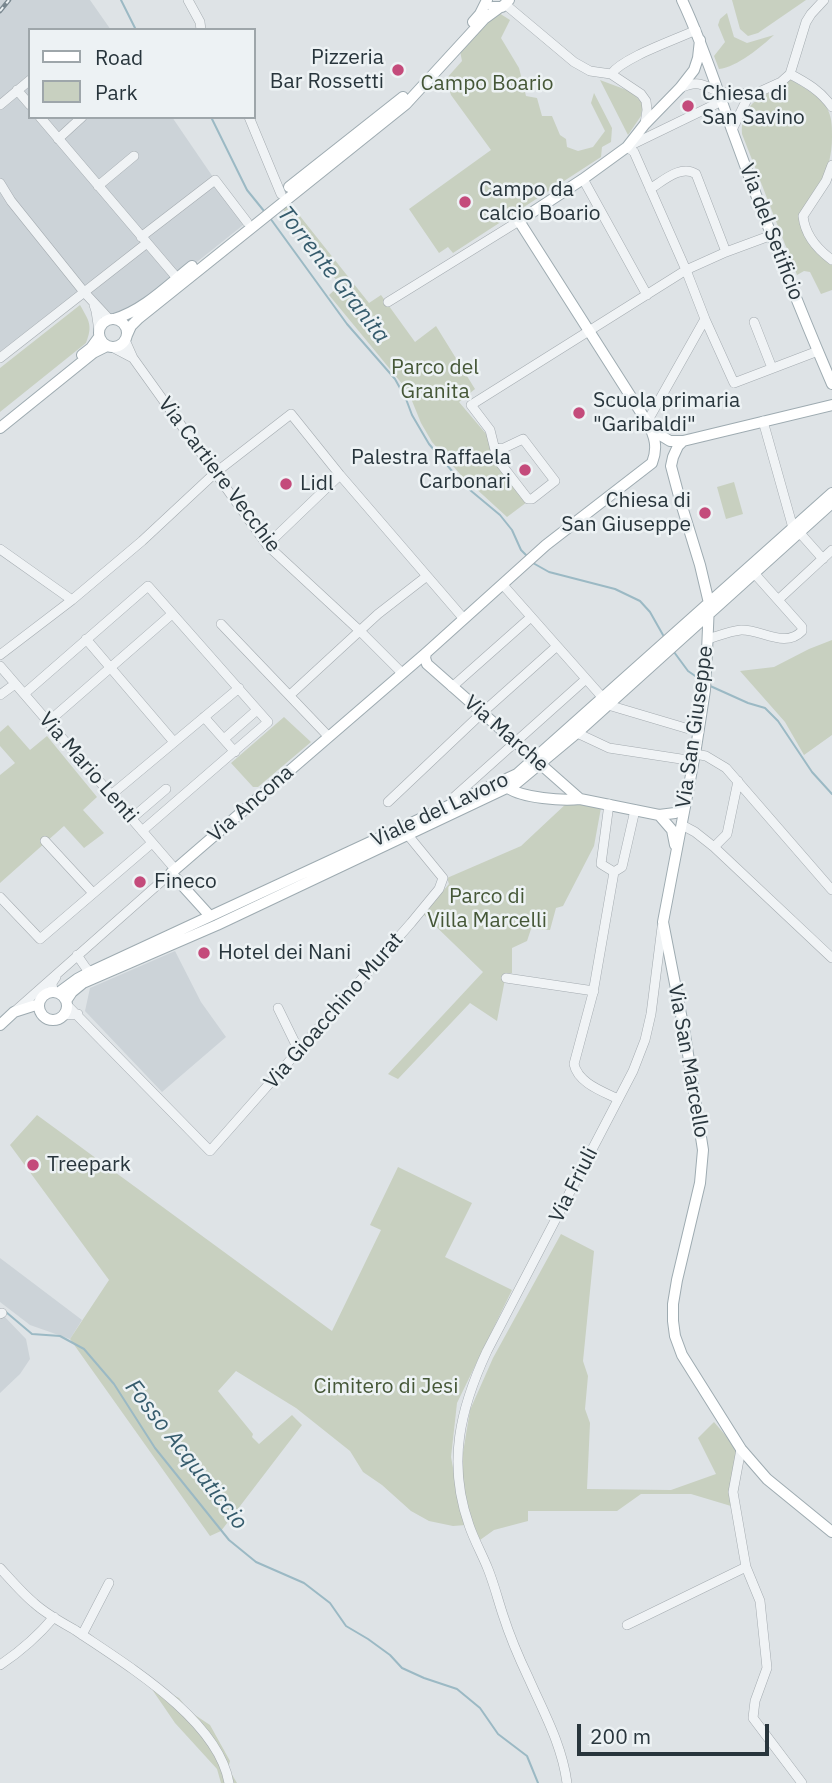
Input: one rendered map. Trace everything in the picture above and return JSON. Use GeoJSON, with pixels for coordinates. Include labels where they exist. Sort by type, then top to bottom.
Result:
{"type":"FeatureCollection","features":[{"type":"Feature","properties":{"kind":"main road"},"geometry":{"type":"LineString","coordinates":[[487,0],[491,6],[504,4]]}},
{"type":"Feature","properties":{"kind":"main road"},"geometry":{"type":"LineString","coordinates":[[104,340],[120,346],[131,326],[139,318],[400,99],[480,15],[487,0]]}},
{"type":"Feature","properties":{"kind":"main road","name":"Via del Setificio"},"geometry":{"type":"LineString","coordinates":[[682,0],[698,35],[772,235],[832,384]]}},
{"type":"Feature","properties":{"kind":"main road"},"geometry":{"type":"LineString","coordinates":[[278,199],[405,104],[484,19],[504,4]]}},
{"type":"Feature","properties":{"kind":"main road"},"geometry":{"type":"LineString","coordinates":[[684,441],[678,446],[671,466],[662,462],[652,463],[656,443],[649,426],[519,221],[627,147],[680,88],[696,64],[698,35]]}},
{"type":"Feature","properties":{"kind":"main road"},"geometry":{"type":"LineString","coordinates":[[0,428],[93,353],[104,340],[102,324],[127,316],[138,309],[253,220]]}},
{"type":"Feature","properties":{"kind":"main road"},"geometry":{"type":"LineString","coordinates":[[112,319],[119,320],[125,326],[126,338]]}},
{"type":"Feature","properties":{"kind":"main road"},"geometry":{"type":"LineString","coordinates":[[0,419],[104,340]]}},
{"type":"Feature","properties":{"kind":"main road"},"geometry":{"type":"LineString","coordinates":[[649,426],[670,441],[684,441],[831,404]]}},
{"type":"Feature","properties":{"kind":"main road","name":"Via Ancona"},"geometry":{"type":"LineString","coordinates":[[173,871],[426,653],[546,545],[652,463]]}},
{"type":"Feature","properties":{"kind":"main road","name":"Via San Giuseppe"},"geometry":{"type":"LineString","coordinates":[[671,466],[701,565],[708,609],[705,690],[682,825]]}},
{"type":"Feature","properties":{"kind":"main road","name":"Viale del Lavoro"},"geometry":{"type":"LineString","coordinates":[[708,609],[754,573],[832,493]]}},
{"type":"Feature","properties":{"kind":"main road","name":"Viale del Lavoro"},"geometry":{"type":"LineString","coordinates":[[61,1001],[83,984],[217,925],[508,788],[529,774],[537,762],[796,530],[832,503]]}},
{"type":"Feature","properties":{"kind":"main road","name":"Via Marche"},"geometry":{"type":"LineString","coordinates":[[426,653],[425,661],[432,669],[580,799]]}},
{"type":"Feature","properties":{"kind":"main road"},"geometry":{"type":"LineString","coordinates":[[402,673],[432,669]]}},
{"type":"Feature","properties":{"kind":"main road","name":"Viale del Lavoro"},"geometry":{"type":"LineString","coordinates":[[40,1008],[51,1020],[60,1018],[61,1001],[71,982],[510,778],[577,733],[605,701]]}},
{"type":"Feature","properties":{"kind":"main road","name":"Via Marche"},"geometry":{"type":"LineString","coordinates":[[508,788],[520,794],[609,804],[682,825]]}},
{"type":"Feature","properties":{"kind":"main road"},"geometry":{"type":"LineString","coordinates":[[676,851],[674,837],[663,819],[685,807]]}},
{"type":"Feature","properties":{"kind":"main road","name":"Via San Marcello"},"geometry":{"type":"LineString","coordinates":[[682,825],[663,922],[703,1150],[700,1183],[673,1304],[676,1336],[682,1355],[741,1449],[766,1479],[832,1532]]}},
{"type":"Feature","properties":{"kind":"main road","name":"Via Mario Lenti"},"geometry":{"type":"LineString","coordinates":[[173,871],[210,916]]}},
{"type":"Feature","properties":{"kind":"main road","name":"Viale del Lavoro"},"geometry":{"type":"LineString","coordinates":[[1,1024],[40,1008],[45,995],[61,1001]]}},
{"type":"Feature","properties":{"kind":"main road","name":"Via Ancona"},"geometry":{"type":"LineString","coordinates":[[1,1024],[14,1012],[40,1008]]}},
{"type":"Feature","properties":{"kind":"street"},"geometry":{"type":"LineString","coordinates":[[188,0],[201,28]]}},
{"type":"Feature","properties":{"kind":"street"},"geometry":{"type":"LineString","coordinates":[[732,130],[748,97],[781,82],[790,74],[806,22],[824,0]]}},
{"type":"Feature","properties":{"kind":"street"},"geometry":{"type":"LineString","coordinates":[[504,4],[574,62],[590,71],[611,74],[641,94],[646,102],[645,124]]}},
{"type":"Feature","properties":{"kind":"street"},"geometry":{"type":"LineString","coordinates":[[611,74],[617,67],[698,35]]}},
{"type":"Feature","properties":{"kind":"street"},"geometry":{"type":"LineString","coordinates":[[790,74],[813,87],[832,107]]}},
{"type":"Feature","properties":{"kind":"street"},"geometry":{"type":"LineString","coordinates":[[0,105],[28,82]]}},
{"type":"Feature","properties":{"kind":"street"},"geometry":{"type":"LineString","coordinates":[[680,88],[699,83],[720,96]]}},
{"type":"Feature","properties":{"kind":"street"},"geometry":{"type":"LineString","coordinates":[[17,90],[28,103]]}},
{"type":"Feature","properties":{"kind":"street"},"geometry":{"type":"LineString","coordinates":[[759,93],[729,93],[720,96],[627,147],[634,152],[734,383],[818,351]]}},
{"type":"Feature","properties":{"kind":"street"},"geometry":{"type":"LineString","coordinates":[[42,119],[177,278]]}},
{"type":"Feature","properties":{"kind":"street"},"geometry":{"type":"LineString","coordinates":[[58,139],[80,119]]}},
{"type":"Feature","properties":{"kind":"street"},"geometry":{"type":"LineString","coordinates":[[250,119],[278,199]]}},
{"type":"Feature","properties":{"kind":"street"},"geometry":{"type":"LineString","coordinates":[[98,186],[134,156]]}},
{"type":"Feature","properties":{"kind":"street"},"geometry":{"type":"LineString","coordinates":[[832,165],[826,181],[803,216],[808,235],[832,260]]}},
{"type":"Feature","properties":{"kind":"street"},"geometry":{"type":"LineString","coordinates":[[650,189],[683,169],[696,174],[726,252]]}},
{"type":"Feature","properties":{"kind":"street"},"geometry":{"type":"LineString","coordinates":[[583,179],[647,295]]}},
{"type":"Feature","properties":{"kind":"street"},"geometry":{"type":"LineString","coordinates":[[0,358],[84,292],[215,180],[253,220]]}},
{"type":"Feature","properties":{"kind":"street"},"geometry":{"type":"LineString","coordinates":[[0,183],[11,201],[93,303],[112,319]]}},
{"type":"Feature","properties":{"kind":"street"},"geometry":{"type":"LineString","coordinates":[[388,302],[519,221]]}},
{"type":"Feature","properties":{"kind":"street"},"geometry":{"type":"LineString","coordinates":[[495,449],[505,448],[523,439],[555,481],[532,499],[527,499],[501,464],[495,449],[490,430],[471,405],[686,270],[772,235]]}},
{"type":"Feature","properties":{"kind":"street"},"geometry":{"type":"LineString","coordinates":[[93,303],[104,340]]}},
{"type":"Feature","properties":{"kind":"street"},"geometry":{"type":"LineString","coordinates":[[649,426],[705,319]]}},
{"type":"Feature","properties":{"kind":"street"},"geometry":{"type":"LineString","coordinates":[[754,322],[772,368]]}},
{"type":"Feature","properties":{"kind":"street","name":"Via Cartiere Vecchie"},"geometry":{"type":"LineString","coordinates":[[126,338],[133,358],[267,545],[402,673]]}},
{"type":"Feature","properties":{"kind":"street","name":"Via Cartiere Vecchie"},"geometry":{"type":"LineString","coordinates":[[104,340],[133,358]]}},
{"type":"Feature","properties":{"kind":"street"},"geometry":{"type":"LineString","coordinates":[[0,655],[72,600],[142,541],[215,473],[291,414],[464,619]]}},
{"type":"Feature","properties":{"kind":"street"},"geometry":{"type":"LineString","coordinates":[[763,421],[796,530],[823,559]]}},
{"type":"Feature","properties":{"kind":"street"},"geometry":{"type":"LineString","coordinates":[[267,545],[340,475]]}},
{"type":"Feature","properties":{"kind":"street"},"geometry":{"type":"LineString","coordinates":[[0,549],[72,600]]}},
{"type":"Feature","properties":{"kind":"street"},"geometry":{"type":"LineString","coordinates":[[778,600],[832,550]]}},
{"type":"Feature","properties":{"kind":"street"},"geometry":{"type":"LineString","coordinates":[[708,639],[739,630],[781,638],[797,636],[802,631],[802,627],[754,573]]}},
{"type":"Feature","properties":{"kind":"street"},"geometry":{"type":"LineString","coordinates":[[290,695],[378,614],[427,576]]}},
{"type":"Feature","properties":{"kind":"street"},"geometry":{"type":"LineString","coordinates":[[503,584],[605,701],[699,732]]}},
{"type":"Feature","properties":{"kind":"street"},"geometry":{"type":"LineString","coordinates":[[24,694],[148,586],[239,688],[268,722],[142,831]]}},
{"type":"Feature","properties":{"kind":"street"},"geometry":{"type":"LineString","coordinates":[[48,722],[172,614]]}},
{"type":"Feature","properties":{"kind":"street"},"geometry":{"type":"LineString","coordinates":[[452,687],[531,617]]}},
{"type":"Feature","properties":{"kind":"street"},"geometry":{"type":"LineString","coordinates":[[221,624],[328,736]]}},
{"type":"Feature","properties":{"kind":"street"},"geometry":{"type":"LineString","coordinates":[[86,639],[174,742]]}},
{"type":"Feature","properties":{"kind":"street"},"geometry":{"type":"LineString","coordinates":[[388,803],[557,646]]}},
{"type":"Feature","properties":{"kind":"street","name":"Via Mario Lenti"},"geometry":{"type":"LineString","coordinates":[[0,666],[142,831],[173,871]]}},
{"type":"Feature","properties":{"kind":"street"},"geometry":{"type":"LineString","coordinates":[[451,806],[453,798],[586,679]]}},
{"type":"Feature","properties":{"kind":"street"},"geometry":{"type":"LineString","coordinates":[[0,695],[15,684]]}},
{"type":"Feature","properties":{"kind":"street"},"geometry":{"type":"LineString","coordinates":[[111,795],[239,688]]}},
{"type":"Feature","properties":{"kind":"street"},"geometry":{"type":"LineString","coordinates":[[224,739],[257,710]]}},
{"type":"Feature","properties":{"kind":"street"},"geometry":{"type":"LineString","coordinates":[[204,717],[235,752]]}},
{"type":"Feature","properties":{"kind":"street"},"geometry":{"type":"LineString","coordinates":[[577,733],[609,748],[706,756],[726,768],[832,890]]}},
{"type":"Feature","properties":{"kind":"street"},"geometry":{"type":"LineString","coordinates":[[714,847],[727,834],[738,781]]}},
{"type":"Feature","properties":{"kind":"street"},"geometry":{"type":"LineString","coordinates":[[131,819],[166,789]]}},
{"type":"Feature","properties":{"kind":"street"},"geometry":{"type":"LineString","coordinates":[[609,804],[601,864],[614,872]]}},
{"type":"Feature","properties":{"kind":"street"},"geometry":{"type":"LineString","coordinates":[[618,1099],[584,1080],[575,1070],[574,1064],[594,991],[614,872],[622,867],[635,810]]}},
{"type":"Feature","properties":{"kind":"street"},"geometry":{"type":"LineString","coordinates":[[682,825],[714,847],[831,954]]}},
{"type":"Feature","properties":{"kind":"street","name":"Via Gioacchino Murat"},"geometry":{"type":"LineString","coordinates":[[61,1001],[78,1014],[210,1151],[439,889],[443,878],[407,834]]}},
{"type":"Feature","properties":{"kind":"street"},"geometry":{"type":"LineString","coordinates":[[45,841],[93,893]]}},
{"type":"Feature","properties":{"kind":"street"},"geometry":{"type":"LineString","coordinates":[[0,897],[40,939],[152,843]]}},
{"type":"Feature","properties":{"kind":"street","name":"Via Ancona"},"geometry":{"type":"LineString","coordinates":[[14,1012],[173,871]]}},
{"type":"Feature","properties":{"kind":"street","name":"Via Friuli"},"geometry":{"type":"LineString","coordinates":[[566,1783],[557,1741],[516,1650],[469,1525],[460,1495],[458,1440],[472,1383],[487,1351],[633,1071],[645,1040],[651,1014],[663,922]]}},
{"type":"Feature","properties":{"kind":"street"},"geometry":{"type":"LineString","coordinates":[[77,955],[90,972]]}},
{"type":"Feature","properties":{"kind":"street"},"geometry":{"type":"LineString","coordinates":[[657,974],[671,962]]}},
{"type":"Feature","properties":{"kind":"street"},"geometry":{"type":"LineString","coordinates":[[58,972],[52,984],[61,1001]]}},
{"type":"Feature","properties":{"kind":"street"},"geometry":{"type":"LineString","coordinates":[[506,978],[594,991]]}},
{"type":"Feature","properties":{"kind":"street"},"geometry":{"type":"LineString","coordinates":[[278,1008],[299,1051]]}},
{"type":"Feature","properties":{"kind":"street"},"geometry":{"type":"LineString","coordinates":[[741,1449],[733,1492],[746,1567],[760,1601],[767,1668],[755,1701],[753,1718],[802,1783]]}},
{"type":"Feature","properties":{"kind":"street"},"geometry":{"type":"LineString","coordinates":[[627,1625],[746,1567]]}},
{"type":"Feature","properties":{"kind":"street"},"geometry":{"type":"LineString","coordinates":[[0,1568],[35,1604],[124,1663],[176,1703],[199,1726],[218,1753],[229,1783]]}},
{"type":"Feature","properties":{"kind":"street"},"geometry":{"type":"LineString","coordinates":[[82,1635],[109,1583]]}},
{"type":"Feature","properties":{"kind":"street"},"geometry":{"type":"LineString","coordinates":[[0,1665],[35,1639],[54,1617]]}},
{"type":"Feature","properties":{"kind":"shaded area"},"geometry":{"type":"Polygon","coordinates":[[[0,0],[90,0],[110,28],[28,28],[28,119],[173,119],[247,222],[138,309],[114,319],[84,292],[0,358],[0,0]]]}},
{"type":"Feature","properties":{"kind":"shaded area"},"geometry":{"type":"Polygon","coordinates":[[[175,951],[201,1002],[226,1037],[162,1092],[85,1011],[90,988],[175,951]]]}},
{"type":"Feature","properties":{"kind":"shaded area"},"geometry":{"type":"Polygon","coordinates":[[[0,1258],[82,1320],[70,1339],[30,1325],[0,1302],[0,1258]]]}},
{"type":"Feature","properties":{"kind":"shaded area"},"geometry":{"type":"Polygon","coordinates":[[[0,1315],[26,1339],[30,1359],[20,1374],[0,1393],[0,1315]]]}},
{"type":"Feature","properties":{"kind":"green space"},"geometry":{"type":"Polygon","coordinates":[[[732,0],[806,0],[758,33],[748,36],[740,29],[732,0]]]}},
{"type":"Feature","properties":{"kind":"green space","name":"Campo Boario"},"geometry":{"type":"Polygon","coordinates":[[[499,13],[510,20],[501,38],[519,68],[526,96],[537,98],[542,116],[552,116],[560,135],[566,139],[567,147],[578,151],[593,147],[605,131],[591,103],[594,93],[612,128],[611,142],[602,147],[601,157],[453,253],[448,247],[439,253],[409,209],[491,150],[451,95],[446,79],[462,61],[460,51],[499,13]]]}},
{"type":"Feature","properties":{"kind":"green space"},"geometry":{"type":"Polygon","coordinates":[[[727,13],[734,37],[747,43],[774,35],[741,61],[719,69],[714,56],[725,42],[718,25],[727,13]]]}},
{"type":"Feature","properties":{"kind":"green space"},"geometry":{"type":"Polygon","coordinates":[[[790,79],[822,101],[831,120],[831,150],[826,172],[800,223],[832,263],[832,290],[821,294],[810,272],[804,271],[797,275],[742,134],[744,117],[750,106],[790,79]]]}},
{"type":"Feature","properties":{"kind":"green space"},"geometry":{"type":"Polygon","coordinates":[[[600,80],[632,92],[643,104],[641,116],[628,135],[600,80]]]}},
{"type":"Feature","properties":{"kind":"green space","name":"Parco del Granita"},"geometry":{"type":"Polygon","coordinates":[[[288,201],[369,303],[381,295],[415,342],[436,326],[475,389],[459,402],[487,435],[527,502],[507,517],[460,474],[432,442],[408,391],[329,295],[340,285],[281,207],[288,201]]]}},
{"type":"Feature","properties":{"kind":"green space"},"geometry":{"type":"Polygon","coordinates":[[[80,305],[89,323],[86,343],[0,412],[0,368],[80,305]]]}},
{"type":"Feature","properties":{"kind":"green space"},"geometry":{"type":"Polygon","coordinates":[[[734,482],[743,514],[726,519],[717,487],[734,482]]]}},
{"type":"Feature","properties":{"kind":"green space"},"geometry":{"type":"Polygon","coordinates":[[[832,640],[832,735],[804,755],[785,722],[740,671],[774,667],[832,640]]]}},
{"type":"Feature","properties":{"kind":"green space"},"geometry":{"type":"Polygon","coordinates":[[[284,717],[311,742],[258,787],[253,787],[231,763],[284,717]]]}},
{"type":"Feature","properties":{"kind":"green space"},"geometry":{"type":"Polygon","coordinates":[[[8,725],[30,750],[47,736],[97,797],[83,810],[104,833],[84,848],[64,826],[0,883],[0,775],[15,763],[0,746],[0,732],[8,725]]]}},
{"type":"Feature","properties":{"kind":"green space","name":"Parco di Villa Marcelli"},"geometry":{"type":"Polygon","coordinates":[[[568,802],[601,808],[594,846],[563,906],[556,908],[550,930],[531,929],[527,941],[512,948],[512,973],[506,974],[497,1021],[470,1003],[398,1079],[388,1074],[483,972],[423,914],[449,884],[447,878],[521,846],[568,802]]]}},
{"type":"Feature","properties":{"kind":"green space"},"geometry":{"type":"Polygon","coordinates":[[[37,1115],[332,1331],[381,1230],[370,1225],[398,1167],[472,1203],[445,1257],[512,1290],[457,1403],[451,1457],[466,1525],[453,1526],[429,1521],[411,1511],[363,1472],[350,1451],[296,1408],[236,1371],[218,1391],[259,1444],[292,1415],[302,1425],[221,1531],[210,1536],[70,1339],[109,1280],[10,1145],[37,1115]]]}},
{"type":"Feature","properties":{"kind":"green space","name":"Cimitero di Jesi"},"geometry":{"type":"Polygon","coordinates":[[[561,1234],[594,1251],[583,1361],[588,1376],[585,1409],[590,1423],[587,1489],[671,1490],[716,1474],[698,1438],[714,1422],[739,1451],[729,1491],[731,1506],[691,1494],[641,1494],[617,1511],[528,1511],[528,1521],[494,1530],[480,1540],[466,1508],[460,1471],[470,1410],[493,1358],[561,1234]]]}},
{"type":"Feature","properties":{"kind":"green space"},"geometry":{"type":"Polygon","coordinates":[[[147,1682],[179,1698],[189,1711],[210,1725],[230,1761],[228,1768],[237,1783],[221,1783],[217,1769],[175,1723],[147,1682]]]}},
{"type":"Feature","properties":{"kind":"waterway","name":"Torrente Granita"},"geometry":{"type":"LineString","coordinates":[[121,0],[135,28]]}},
{"type":"Feature","properties":{"kind":"waterway","name":"Torrente Granita"},"geometry":{"type":"LineString","coordinates":[[212,119],[247,190],[264,211]]}},
{"type":"Feature","properties":{"kind":"waterway","name":"Torrente Granita"},"geometry":{"type":"LineString","coordinates":[[270,218],[347,324],[395,379],[429,444],[464,485],[500,515],[527,556]]}},
{"type":"Feature","properties":{"kind":"waterway","name":"Torrente Granita"},"geometry":{"type":"LineString","coordinates":[[533,563],[549,572],[615,589],[640,601],[650,612],[663,635]]}},
{"type":"Feature","properties":{"kind":"waterway","name":"Torrente Granita"},"geometry":{"type":"LineString","coordinates":[[674,652],[688,671],[701,680]]}},
{"type":"Feature","properties":{"kind":"waterway","name":"Torrente Granita"},"geometry":{"type":"LineString","coordinates":[[708,685],[765,708],[778,721],[812,772],[832,794]]}},
{"type":"Feature","properties":{"kind":"waterway","name":"Fosso Acquaticcio"},"geometry":{"type":"LineString","coordinates":[[6,1312],[32,1334],[60,1336],[84,1349],[114,1384],[155,1448],[229,1540],[256,1562],[304,1583],[330,1603],[346,1626],[390,1655],[402,1668],[457,1689],[480,1708],[498,1734],[527,1756],[538,1783]]}},
{"type":"Feature","properties":{"kind":"railway"},"geometry":{"type":"LineString","coordinates":[[0,11],[9,0]]}},
{"type":"Feature","properties":{"kind":"place","name":"Pizzeria Bar Rossetti"},"geometry":{"type":"Point","coordinates":[398,70]}},
{"type":"Feature","properties":{"kind":"place","name":"Chiesa di San Savino"},"geometry":{"type":"Point","coordinates":[688,106]}},
{"type":"Feature","properties":{"kind":"place","name":"Campo da calcio Boario"},"geometry":{"type":"Point","coordinates":[465,202]}},
{"type":"Feature","properties":{"kind":"place","name":"Scuola primaria \"Garibaldi\""},"geometry":{"type":"Point","coordinates":[579,413]}},
{"type":"Feature","properties":{"kind":"place","name":"Palestra Raffaela Carbonari"},"geometry":{"type":"Point","coordinates":[525,470]}},
{"type":"Feature","properties":{"kind":"place","name":"Lidl"},"geometry":{"type":"Point","coordinates":[286,484]}},
{"type":"Feature","properties":{"kind":"place","name":"Chiesa di San Giuseppe"},"geometry":{"type":"Point","coordinates":[705,513]}},
{"type":"Feature","properties":{"kind":"place","name":"Fineco"},"geometry":{"type":"Point","coordinates":[140,882]}},
{"type":"Feature","properties":{"kind":"place","name":"Hotel dei Nani"},"geometry":{"type":"Point","coordinates":[204,953]}},
{"type":"Feature","properties":{"kind":"place","name":"Treepark"},"geometry":{"type":"Point","coordinates":[33,1165]}}]}
